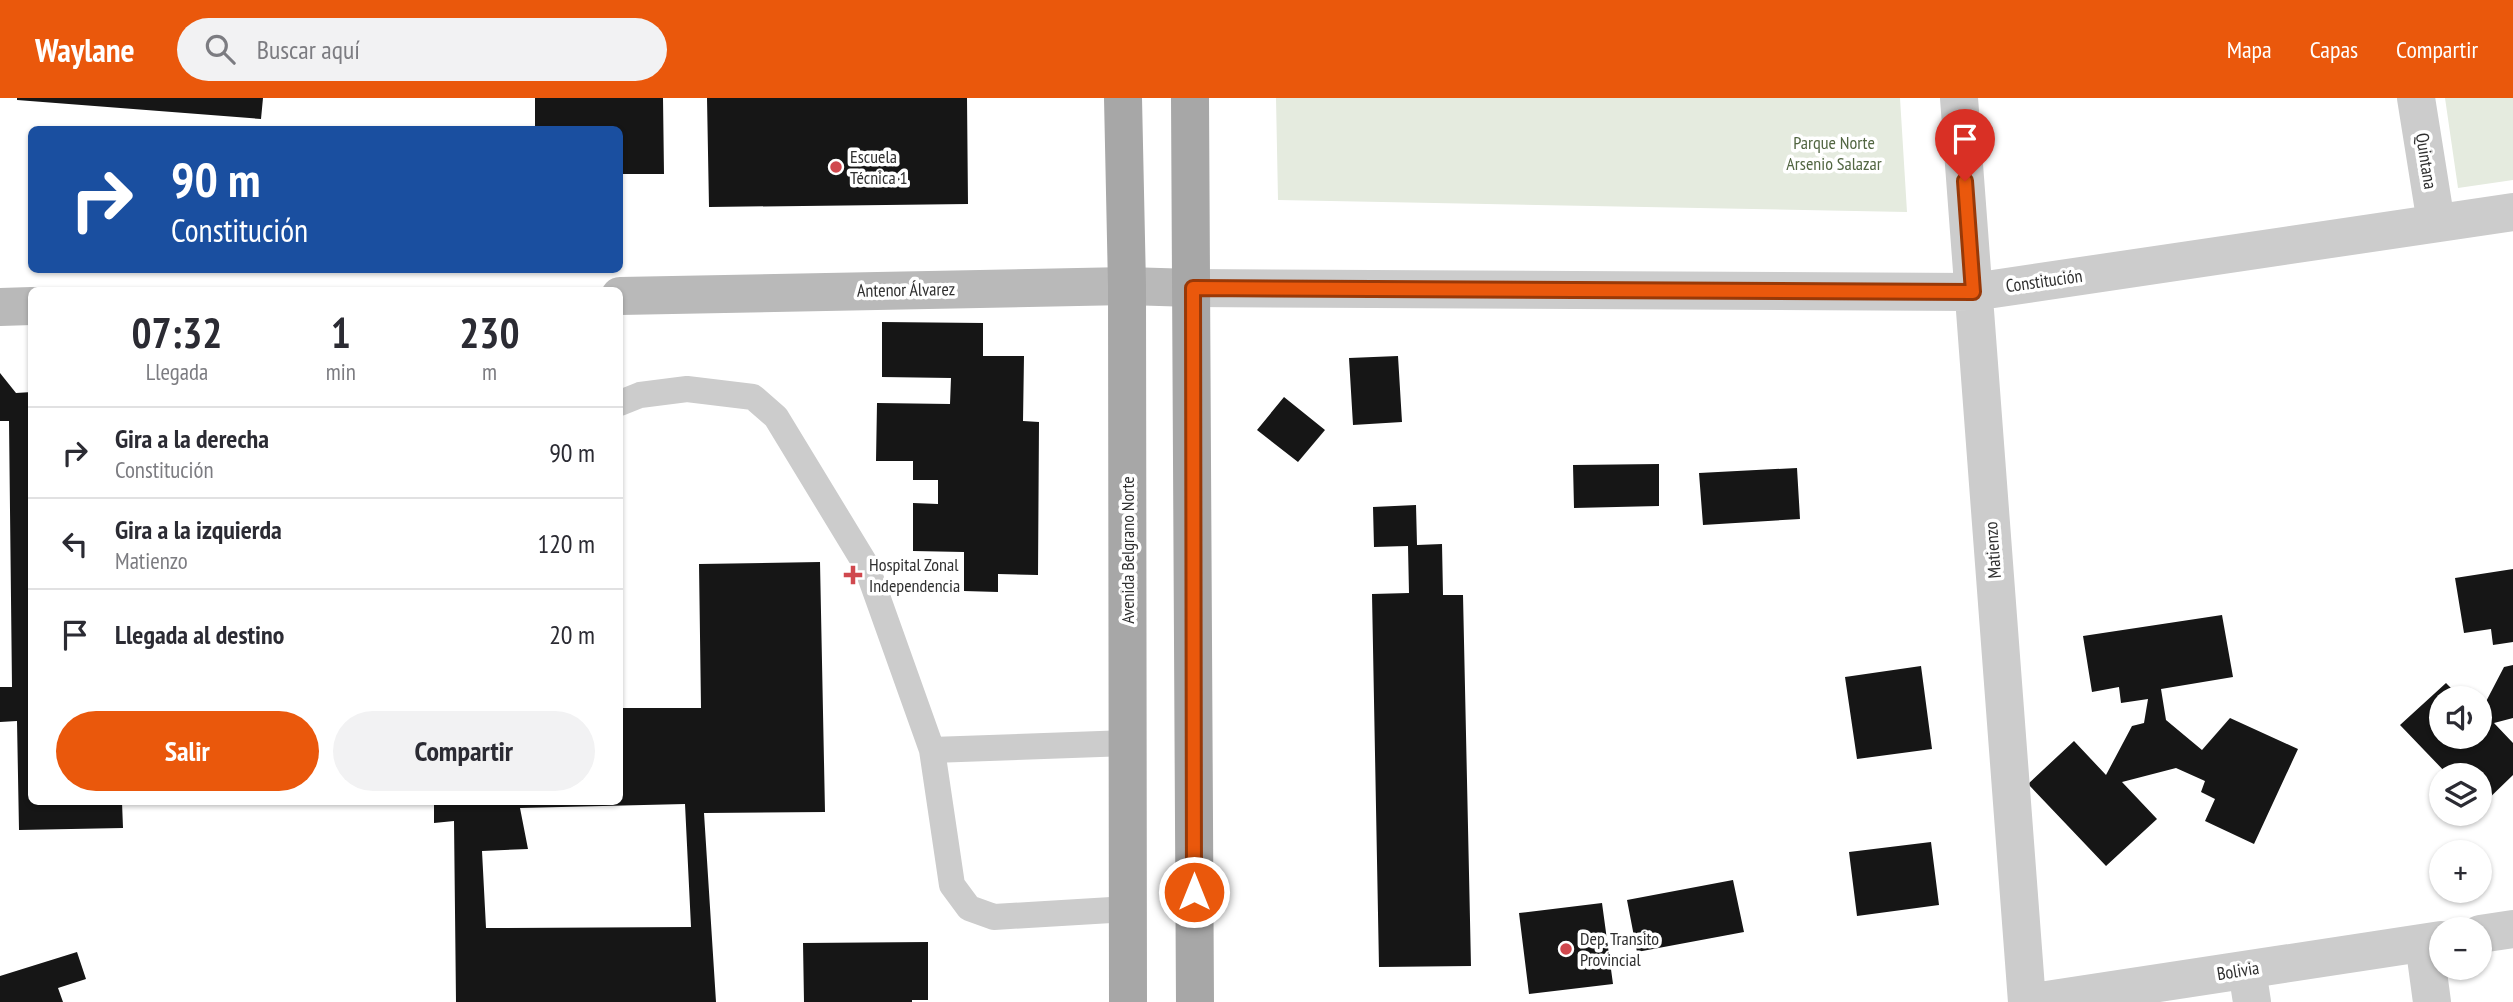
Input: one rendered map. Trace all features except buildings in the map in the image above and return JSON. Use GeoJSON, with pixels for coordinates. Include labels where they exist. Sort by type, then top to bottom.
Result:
{"type":"FeatureCollection","features":[{"type":"Feature","properties":{"kind":"main road","name":"Avenida Belgrano Norte"},"geometry":{"type":"LineString","coordinates":[[1123,98],[1127,286],[1128,1002]]}},
{"type":"Feature","properties":{"kind":"main road"},"geometry":{"type":"LineString","coordinates":[[1191,98],[1195,1002]]}},
{"type":"Feature","properties":{"kind":"main road","name":"Antenor Álvarez"},"geometry":{"type":"LineString","coordinates":[[623,296],[1127,286],[1193,288]]}},
{"type":"Feature","properties":{"kind":"main road"},"geometry":{"type":"LineString","coordinates":[[0,307],[28,306]]}},
{"type":"Feature","properties":{"kind":"street","name":"Matienzo"},"geometry":{"type":"LineString","coordinates":[[1959,98],[2027,1002]]}},
{"type":"Feature","properties":{"kind":"street","name":"Quintana"},"geometry":{"type":"LineString","coordinates":[[2416,98],[2436,223]]}},
{"type":"Feature","properties":{"kind":"street","name":"Constitución"},"geometry":{"type":"LineString","coordinates":[[1193,288],[1973,292],[2513,212]]}},
{"type":"Feature","properties":{"kind":"street"},"geometry":{"type":"LineString","coordinates":[[2492,932],[2513,929]]}},
{"type":"Feature","properties":{"kind":"street","name":"Bolivia"},"geometry":{"type":"LineString","coordinates":[[2034,1002],[2249,986],[2429,942]]}},
{"type":"Feature","properties":{"kind":"street"},"geometry":{"type":"LineString","coordinates":[[2432,980],[2432,1002]]}},
{"type":"Feature","properties":{"kind":"lane"},"geometry":{"type":"LineString","coordinates":[[623,401],[640,395],[687,389],[752,397],[776,417],[866,565],[932,750],[952,885],[969,908],[994,917],[1128,909]]}},
{"type":"Feature","properties":{"kind":"lane"},"geometry":{"type":"LineString","coordinates":[[932,750],[1128,743]]}},
{"type":"Feature","properties":{"kind":"green space","name":"Parque Norte Arsenio Salazar"},"geometry":{"type":"Polygon","coordinates":[[[1276,98],[1900,98],[1907,212],[1278,200],[1276,98]]]}},
{"type":"Feature","properties":{"kind":"green space"},"geometry":{"type":"Polygon","coordinates":[[[2445,98],[2513,98],[2513,180],[2458,188],[2445,98]]]}},
{"type":"Feature","properties":{"kind":"place","name":"Escuela Técnica 1"},"geometry":{"type":"Point","coordinates":[836,167]}},
{"type":"Feature","properties":{"kind":"place","name":"Hospital Zonal Independencia"},"geometry":{"type":"Point","coordinates":[853,575]}},
{"type":"Feature","properties":{"kind":"place","name":"Dep. Transito Provincial"},"geometry":{"type":"Point","coordinates":[1566,949]}},
{"type":"Feature","properties":{"kind":"route"},"geometry":{"type":"LineString","coordinates":[[1194,892],[1193,288],[1973,292],[1965,181]]}}]}
